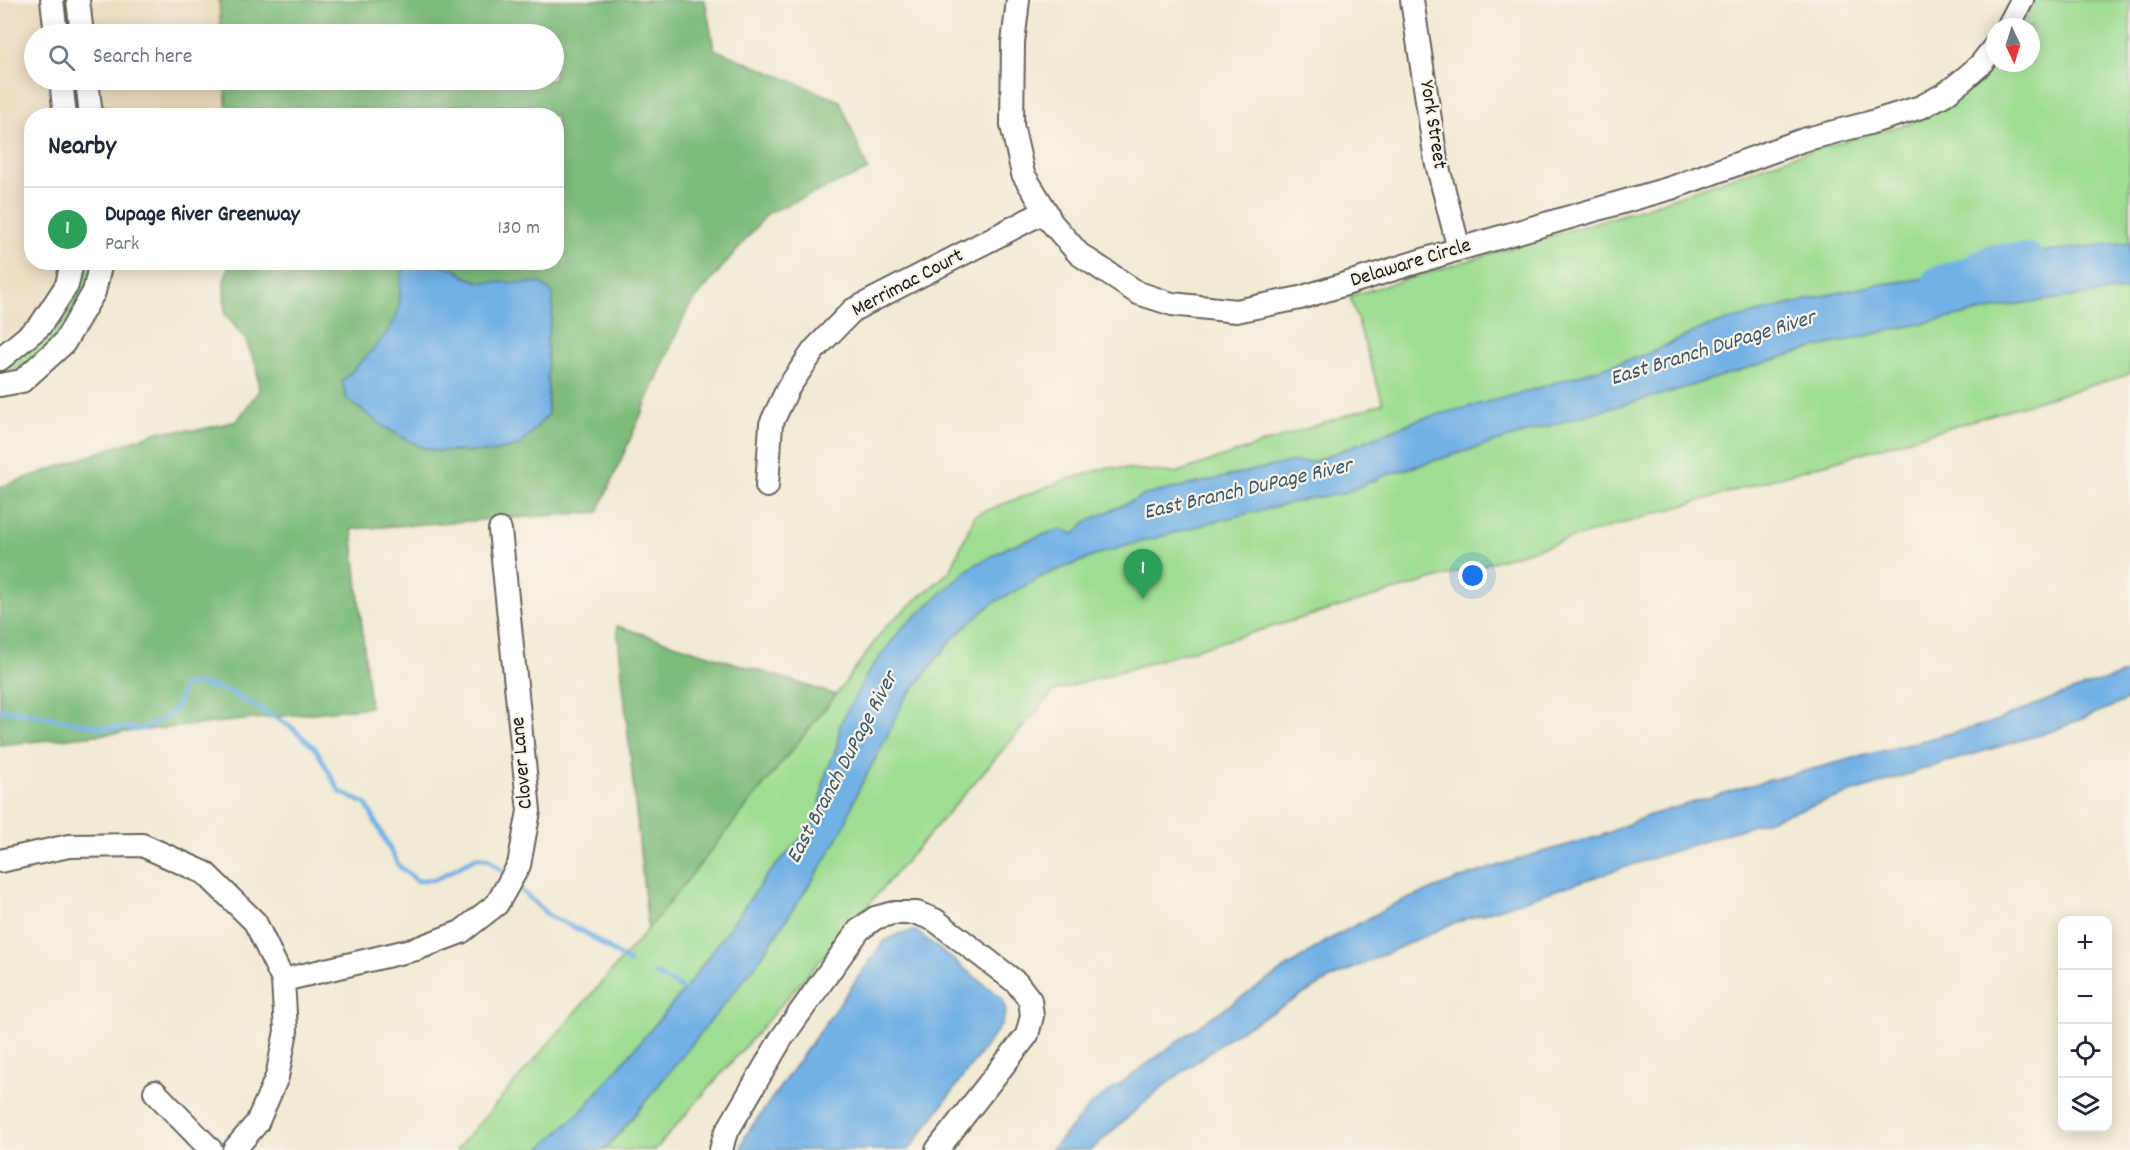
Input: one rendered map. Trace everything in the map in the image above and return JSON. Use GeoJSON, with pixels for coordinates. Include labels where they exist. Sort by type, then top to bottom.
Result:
{"type":"FeatureCollection","features":[{"type":"Feature","properties":{"kind":"street"},"geometry":{"type":"LineString","coordinates":[[52,0],[55,24]]}},
{"type":"Feature","properties":{"kind":"street"},"geometry":{"type":"LineString","coordinates":[[78,0],[81,24]]}},
{"type":"Feature","properties":{"kind":"street","name":"Delaware Circle"},"geometry":{"type":"LineString","coordinates":[[1018,0],[1013,43],[1012,125],[1023,174],[1051,222],[1079,254],[1138,293],[1172,304],[1236,311],[1300,298],[1671,188],[1803,140],[1921,107],[1945,94],[1980,65],[1986,57]]}},
{"type":"Feature","properties":{"kind":"street","name":"York Street"},"geometry":{"type":"LineString","coordinates":[[1412,0],[1436,160],[1459,249]]}},
{"type":"Feature","properties":{"kind":"street"},"geometry":{"type":"LineString","coordinates":[[2012,18],[2022,0]]}},
{"type":"Feature","properties":{"kind":"street"},"geometry":{"type":"LineString","coordinates":[[62,90],[64,108]]}},
{"type":"Feature","properties":{"kind":"street"},"geometry":{"type":"LineString","coordinates":[[88,90],[90,108]]}},
{"type":"Feature","properties":{"kind":"street","name":"Merrimac Court"},"geometry":{"type":"LineString","coordinates":[[767,486],[771,424],[784,397],[814,350],[853,310],[1046,212]]}},
{"type":"Feature","properties":{"kind":"street"},"geometry":{"type":"LineString","coordinates":[[0,359],[40,326],[67,285],[70,270]]}},
{"type":"Feature","properties":{"kind":"street"},"geometry":{"type":"LineString","coordinates":[[0,385],[22,381],[64,343],[94,292],[99,270]]}},
{"type":"Feature","properties":{"kind":"street","name":"Clover Lane"},"geometry":{"type":"LineString","coordinates":[[283,980],[416,949],[461,932],[497,904],[519,865],[529,811],[500,530]]}},
{"type":"Feature","properties":{"kind":"street"},"geometry":{"type":"LineString","coordinates":[[0,861],[69,846],[142,845],[205,873],[255,922],[283,980],[286,1030],[277,1077],[256,1123],[234,1150]]}},
{"type":"Feature","properties":{"kind":"street"},"geometry":{"type":"LineString","coordinates":[[721,1150],[725,1135],[781,1039],[859,930],[875,918],[893,913],[917,914],[935,920],[1017,983],[1029,1000],[1032,1016],[1027,1035],[937,1150]]}},
{"type":"Feature","properties":{"kind":"street"},"geometry":{"type":"LineString","coordinates":[[155,1092],[211,1150]]}},
{"type":"Feature","properties":{"kind":"shaded area"},"geometry":{"type":"Polygon","coordinates":[[[0,0],[219,0],[220,24],[24,24],[24,90],[226,90],[227,108],[24,108],[24,270],[112,270],[111,280],[92,327],[60,366],[16,392],[0,396],[0,0]]]}},
{"type":"Feature","properties":{"kind":"green space"},"geometry":{"type":"Polygon","coordinates":[[[219,0],[705,0],[714,49],[840,101],[868,170],[768,213],[688,308],[598,512],[352,529],[370,707],[0,745],[0,487],[161,431],[198,430],[237,421],[259,390],[256,365],[245,339],[225,314],[224,281],[228,270],[564,270],[564,108],[227,108],[226,90],[564,90],[564,24],[220,24],[219,0]]]}},
{"type":"Feature","properties":{"kind":"green space"},"geometry":{"type":"Polygon","coordinates":[[[2034,0],[2130,0],[2130,374],[1054,691],[655,1150],[456,1150],[648,929],[836,695],[886,626],[950,571],[975,515],[1060,482],[1109,467],[1175,473],[1383,403],[1350,296],[1644,208],[1795,155],[1908,124],[1950,104],[1986,71],[2040,72],[2040,18],[2026,18],[2034,0]]]}},
{"type":"Feature","properties":{"kind":"green space"},"geometry":{"type":"Polygon","coordinates":[[[67,270],[95,270],[64,343],[0,385],[0,359],[40,326],[67,270]]]}},
{"type":"Feature","properties":{"kind":"green space"},"geometry":{"type":"Polygon","coordinates":[[[617,626],[836,695],[648,929],[617,626]]]}},
{"type":"Feature","properties":{"kind":"water"},"geometry":{"type":"Polygon","coordinates":[[[2130,242],[2130,289],[2019,304],[1806,350],[1384,476],[1342,494],[1312,498],[1221,520],[1108,551],[1045,575],[993,603],[953,638],[903,702],[858,791],[844,827],[823,864],[756,965],[620,1133],[604,1150],[539,1150],[584,1108],[685,989],[768,874],[818,820],[824,779],[837,746],[840,724],[869,671],[902,628],[971,567],[1010,546],[1060,529],[1075,534],[1085,522],[1145,495],[1290,462],[1313,462],[1417,420],[1522,393],[1647,354],[1707,326],[1826,295],[1876,285],[1971,272],[1993,260],[2045,251],[2130,242]]]}},
{"type":"Feature","properties":{"kind":"water"},"geometry":{"type":"Polygon","coordinates":[[[404,270],[457,270],[464,276],[480,282],[541,283],[553,294],[552,317],[547,339],[548,415],[519,446],[493,452],[435,451],[419,446],[386,428],[347,399],[342,381],[374,349],[389,330],[398,312],[404,270]]]}},
{"type":"Feature","properties":{"kind":"water"},"geometry":{"type":"Polygon","coordinates":[[[2130,672],[2130,699],[2053,731],[1927,768],[1449,925],[1330,979],[1233,1035],[1161,1088],[1091,1150],[1051,1150],[1091,1105],[1207,1020],[1328,940],[1397,903],[1467,876],[1600,836],[1647,816],[1758,783],[1990,723],[2060,695],[2130,672]]]}},
{"type":"Feature","properties":{"kind":"water"},"geometry":{"type":"Polygon","coordinates":[[[916,931],[1002,998],[1006,1012],[1002,1024],[909,1150],[741,1150],[745,1136],[884,941],[901,933],[916,931]]]}},
{"type":"Feature","properties":{"kind":"waterway","name":"East Branch DuPage River"},"geometry":{"type":"LineString","coordinates":[[1938,282],[1971,272],[1993,260],[2028,259]]}},
{"type":"Feature","properties":{"kind":"waterway"},"geometry":{"type":"LineString","coordinates":[[0,710],[17,711],[104,728],[142,729],[170,716],[184,686],[198,684],[226,690],[290,726],[316,749],[340,792],[366,804],[399,866],[417,881],[436,879],[476,858],[487,858],[502,871]]}},
{"type":"Feature","properties":{"kind":"waterway"},"geometry":{"type":"LineString","coordinates":[[522,891],[549,916],[586,933],[629,962]]}},
{"type":"Feature","properties":{"kind":"waterway"},"geometry":{"type":"LineString","coordinates":[[655,974],[691,993]]}},
{"type":"Feature","properties":{"kind":"place","name":"Dupage River Greenway"},"geometry":{"type":"Point","coordinates":[1143,599]}}]}
